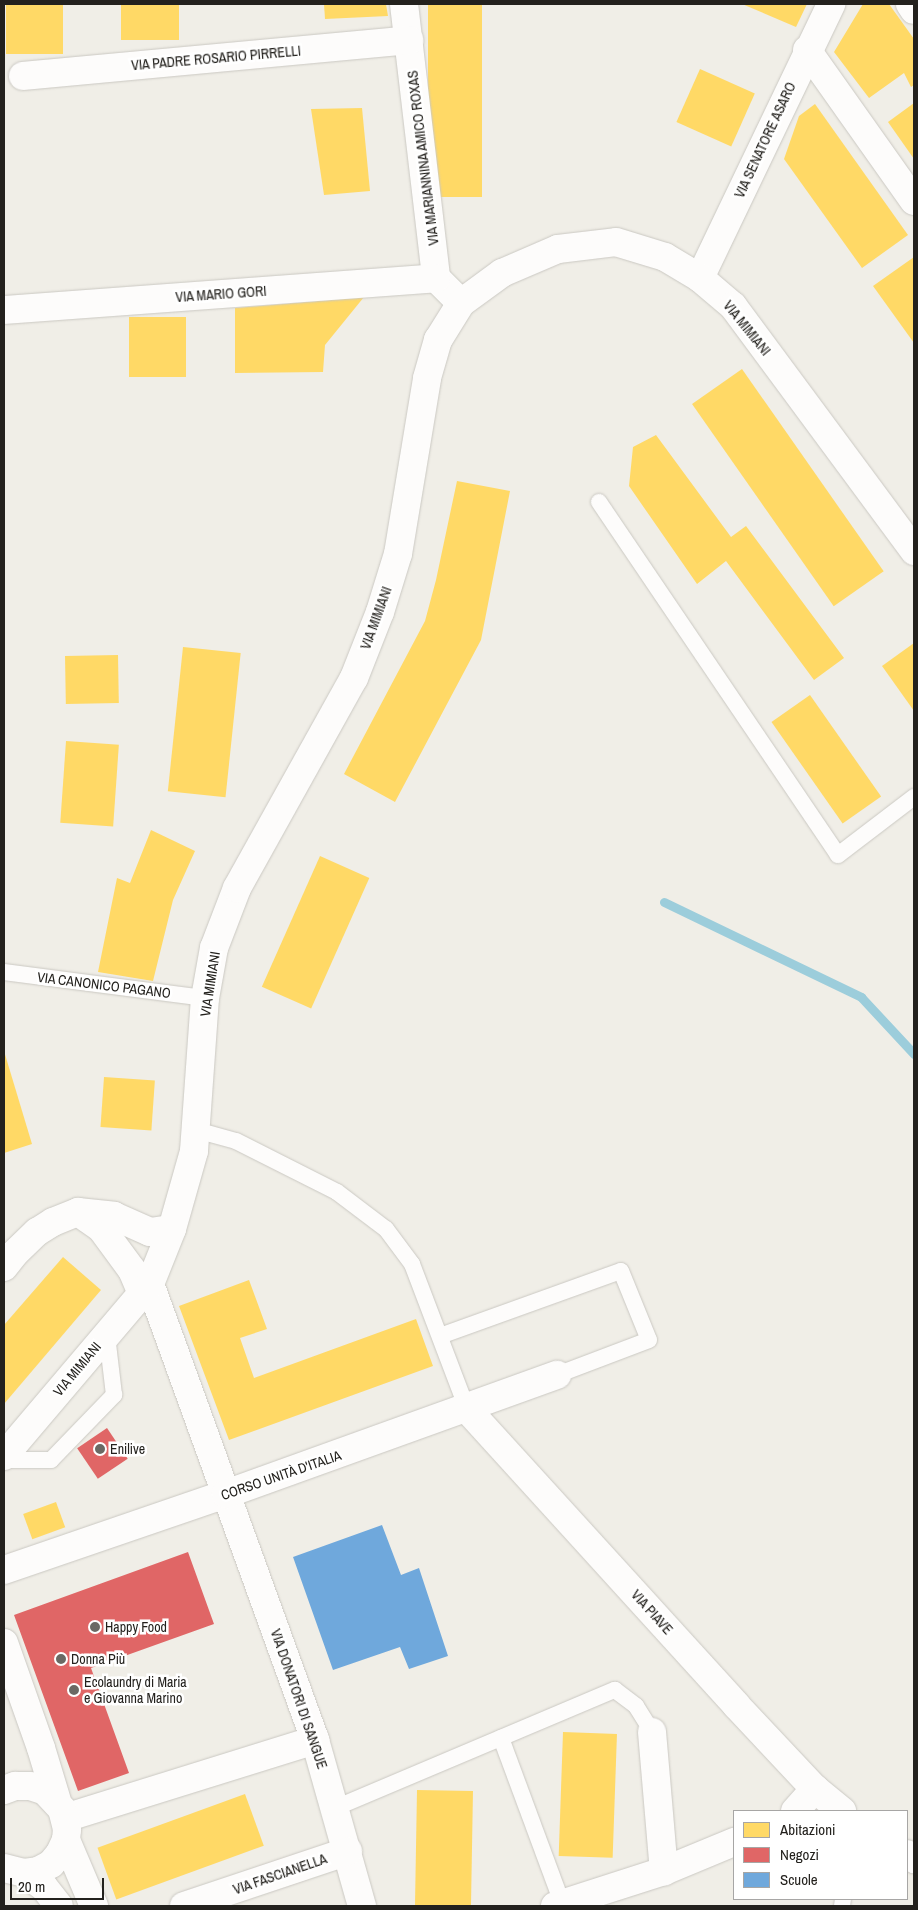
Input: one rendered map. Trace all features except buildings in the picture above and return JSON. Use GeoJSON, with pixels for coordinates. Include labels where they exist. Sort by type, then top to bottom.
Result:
{"type":"FeatureCollection","features":[{"type":"Feature","properties":{"kind":"street","name":"VIA MARIANNINA AMICO ROXAS"},"geometry":{"type":"LineString","coordinates":[[404,4],[436,278]]}},
{"type":"Feature","properties":{"kind":"street","name":"VIA SENATORE ASARO"},"geometry":{"type":"LineString","coordinates":[[700,278],[807,50],[831,4]]}},
{"type":"Feature","properties":{"kind":"street"},"geometry":{"type":"LineString","coordinates":[[910,4],[914,10]]}},
{"type":"Feature","properties":{"kind":"street","name":"VIA PADRE ROSARIO PIRRELLI"},"geometry":{"type":"LineString","coordinates":[[24,76],[409,40]]}},
{"type":"Feature","properties":{"kind":"street"},"geometry":{"type":"LineString","coordinates":[[807,50],[914,200]]}},
{"type":"Feature","properties":{"kind":"street","name":"VIA MIMIANI"},"geometry":{"type":"LineString","coordinates":[[4,1458],[146,1288],[172,1229],[194,1151],[205,998],[214,948],[237,888],[354,678],[380,612],[398,554],[427,378],[438,340],[461,303],[502,273],[558,249],[616,242],[665,257],[700,278],[733,306],[914,551]]}},
{"type":"Feature","properties":{"kind":"street"},"geometry":{"type":"LineString","coordinates":[[436,278],[461,303]]}},
{"type":"Feature","properties":{"kind":"street","name":"VIA MARIO GORI"},"geometry":{"type":"LineString","coordinates":[[5,310],[436,278]]}},
{"type":"Feature","properties":{"kind":"street"},"geometry":{"type":"LineString","coordinates":[[4,1267],[14,1254],[37,1232],[53,1222],[78,1212],[114,1216],[150,1232],[172,1229]]}},
{"type":"Feature","properties":{"kind":"street","name":"VIA DONATORI DI SANGUE"},"geometry":{"type":"LineString","coordinates":[[78,1212],[101,1228],[146,1288],[226,1494],[316,1740],[362,1906]]}},
{"type":"Feature","properties":{"kind":"street","name":"CORSO UNITÀ D'ITALIA"},"geometry":{"type":"LineString","coordinates":[[4,1570],[226,1494],[467,1409],[557,1375]]}},
{"type":"Feature","properties":{"kind":"street","name":"VIA PIAVE"},"geometry":{"type":"LineString","coordinates":[[467,1409],[815,1789],[841,1810]]}},
{"type":"Feature","properties":{"kind":"street"},"geometry":{"type":"LineString","coordinates":[[5,1649],[41,1748],[63,1820],[94,1906]]}},
{"type":"Feature","properties":{"kind":"street"},"geometry":{"type":"LineString","coordinates":[[652,1732],[664,1871]]}},
{"type":"Feature","properties":{"kind":"street"},"geometry":{"type":"LineString","coordinates":[[63,1820],[316,1740]]}},
{"type":"Feature","properties":{"kind":"street"},"geometry":{"type":"LineString","coordinates":[[9,1788],[26,1774],[41,1748]]}},
{"type":"Feature","properties":{"kind":"street"},"geometry":{"type":"LineString","coordinates":[[9,1788],[30,1786],[45,1791],[63,1820],[60,1853],[50,1864],[38,1871],[10,1871]]}},
{"type":"Feature","properties":{"kind":"street"},"geometry":{"type":"LineString","coordinates":[[795,1810],[815,1789]]}},
{"type":"Feature","properties":{"kind":"street"},"geometry":{"type":"LineString","coordinates":[[558,1905],[664,1871],[733,1842]]}},
{"type":"Feature","properties":{"kind":"street","name":"VIA FASCIANELLA"},"geometry":{"type":"LineString","coordinates":[[193,1905],[348,1851]]}},
{"type":"Feature","properties":{"kind":"street"},"geometry":{"type":"LineString","coordinates":[[10,1871],[44,1886],[59,1906]]}},
{"type":"Feature","properties":{"kind":"lane"},"geometry":{"type":"LineString","coordinates":[[599,502],[838,855],[914,797]]}},
{"type":"Feature","properties":{"kind":"lane","name":"VIA CANONICO PAGANO"},"geometry":{"type":"LineString","coordinates":[[4,972],[205,998]]}},
{"type":"Feature","properties":{"kind":"lane"},"geometry":{"type":"LineString","coordinates":[[196,1130],[236,1141],[337,1192],[386,1228],[412,1264],[467,1409]]}},
{"type":"Feature","properties":{"kind":"lane"},"geometry":{"type":"LineString","coordinates":[[440,1336],[621,1271],[649,1340],[557,1375]]}},
{"type":"Feature","properties":{"kind":"lane"},"geometry":{"type":"LineString","coordinates":[[4,1458],[51,1460],[114,1395],[107,1335]]}},
{"type":"Feature","properties":{"kind":"lane"},"geometry":{"type":"LineString","coordinates":[[335,1808],[615,1690],[636,1706],[652,1732]]}},
{"type":"Feature","properties":{"kind":"lane"},"geometry":{"type":"LineString","coordinates":[[501,1738],[558,1905]]}},
{"type":"Feature","properties":{"kind":"waterway"},"geometry":{"type":"LineString","coordinates":[[664,902],[861,997],[914,1054]]}},
{"type":"Feature","properties":{"kind":"place","name":"Enilive"},"geometry":{"type":"Point","coordinates":[100,1449]}},
{"type":"Feature","properties":{"kind":"place","name":"Happy Food"},"geometry":{"type":"Point","coordinates":[95,1627]}},
{"type":"Feature","properties":{"kind":"place","name":"Donna Più"},"geometry":{"type":"Point","coordinates":[61,1659]}},
{"type":"Feature","properties":{"kind":"place","name":"Ecolaundry di Maria e Giovanna Marino"},"geometry":{"type":"Point","coordinates":[74,1690]}}]}
